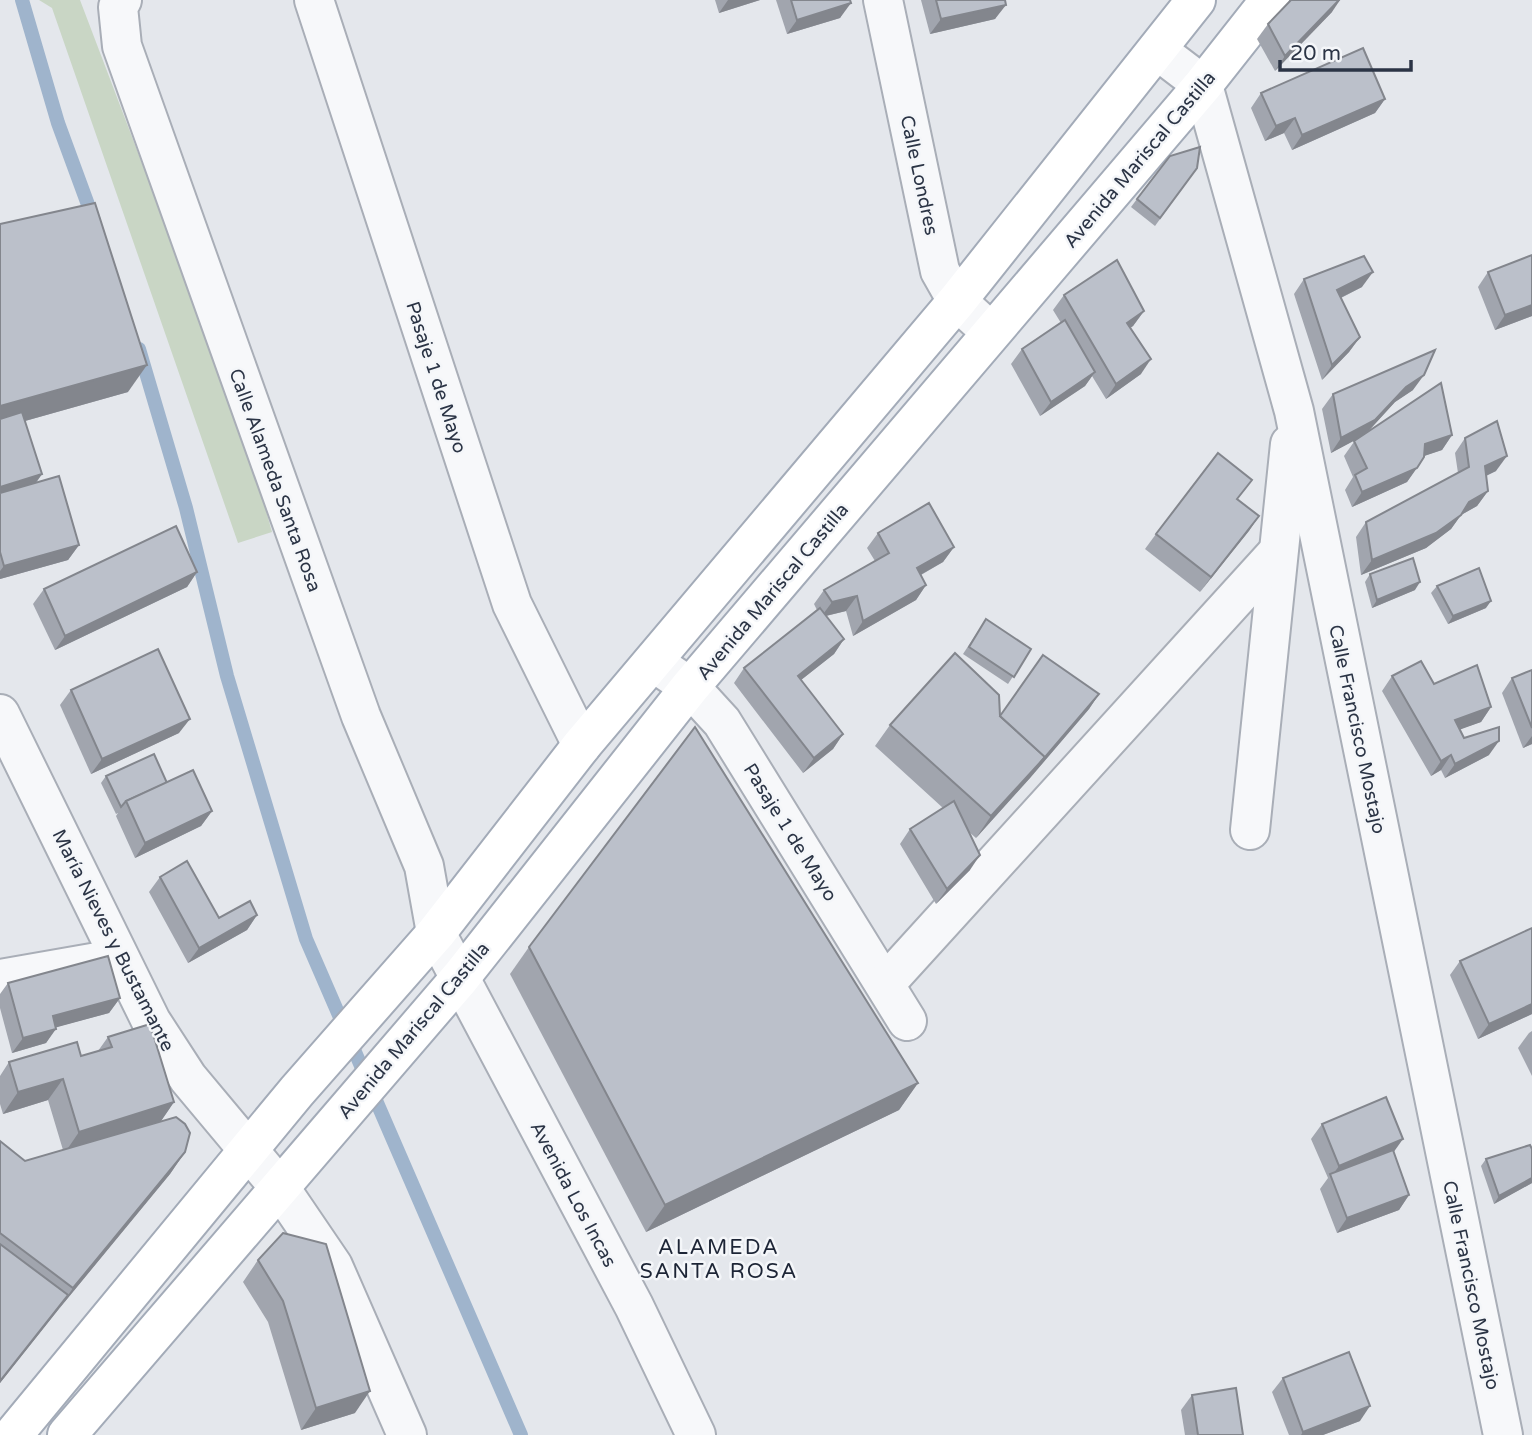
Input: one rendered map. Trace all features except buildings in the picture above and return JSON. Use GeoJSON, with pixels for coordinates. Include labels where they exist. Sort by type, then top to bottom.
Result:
{"type":"FeatureCollection","features":[{"type":"Feature","properties":{"kind":"main road","name":"Avenida Mariscal Castilla"},"geometry":{"type":"LineString","coordinates":[[69,1434],[382,1069],[447,956],[582,745],[957,301],[1196,0]]}},
{"type":"Feature","properties":{"kind":"main road","name":"Avenida Mariscal Castilla"},"geometry":{"type":"LineString","coordinates":[[13,1435],[297,1091],[357,1023],[447,956],[690,687],[1203,85],[1270,0]]}},
{"type":"Feature","properties":{"kind":"street","name":"Calle Alameda Santa Rosa"},"geometry":{"type":"LineString","coordinates":[[122,0],[118,7],[121,46],[361,716],[424,866],[447,956]]}},
{"type":"Feature","properties":{"kind":"street","name":"Pasaje 1 de Mayo"},"geometry":{"type":"LineString","coordinates":[[314,0],[512,604],[582,745]]}},
{"type":"Feature","properties":{"kind":"street","name":"Calle Londres"},"geometry":{"type":"LineString","coordinates":[[883,0],[940,271],[957,301],[991,332]]}},
{"type":"Feature","properties":{"kind":"street"},"geometry":{"type":"LineString","coordinates":[[1157,50],[1203,85]]}},
{"type":"Feature","properties":{"kind":"street","name":"Calle Francisco Mostajo"},"geometry":{"type":"LineString","coordinates":[[1203,85],[1294,411],[1503,1435]]}},
{"type":"Feature","properties":{"kind":"street"},"geometry":{"type":"LineString","coordinates":[[1250,830],[1294,411]]}},
{"type":"Feature","properties":{"kind":"street"},"geometry":{"type":"LineString","coordinates":[[885,984],[1277,553]]}},
{"type":"Feature","properties":{"kind":"street","name":"Pasaje 1 de Mayo"},"geometry":{"type":"LineString","coordinates":[[653,662],[690,687],[722,722],[907,1021]]}},
{"type":"Feature","properties":{"kind":"street","name":"María Nieves y Bustamante"},"geometry":{"type":"LineString","coordinates":[[0,714],[151,1021],[188,1079],[280,1188],[333,1266],[407,1435]]}},
{"type":"Feature","properties":{"kind":"street","name":"Avenida Los Incas"},"geometry":{"type":"LineString","coordinates":[[447,956],[634,1306],[696,1435]]}},
{"type":"Feature","properties":{"kind":"street"},"geometry":{"type":"LineString","coordinates":[[0,979],[121,958]]}},
{"type":"Feature","properties":{"kind":"street"},"geometry":{"type":"LineString","coordinates":[[38,1404],[69,1434]]}},
{"type":"Feature","properties":{"kind":"green space"},"geometry":{"type":"Polygon","coordinates":[[[39,0],[80,0],[243,429],[272,532],[238,543],[52,8],[39,0]]]}},
{"type":"Feature","properties":{"kind":"waterway"},"geometry":{"type":"LineString","coordinates":[[22,0],[58,123],[94,221]]}},
{"type":"Feature","properties":{"kind":"waterway"},"geometry":{"type":"LineString","coordinates":[[139,349],[186,508],[227,676],[306,939],[521,1435]]}},
{"type":"Feature","properties":{"kind":"district","name":"ALAMEDA SANTA ROSA"},"geometry":{"type":"Point","coordinates":[719,1259]}}]}
